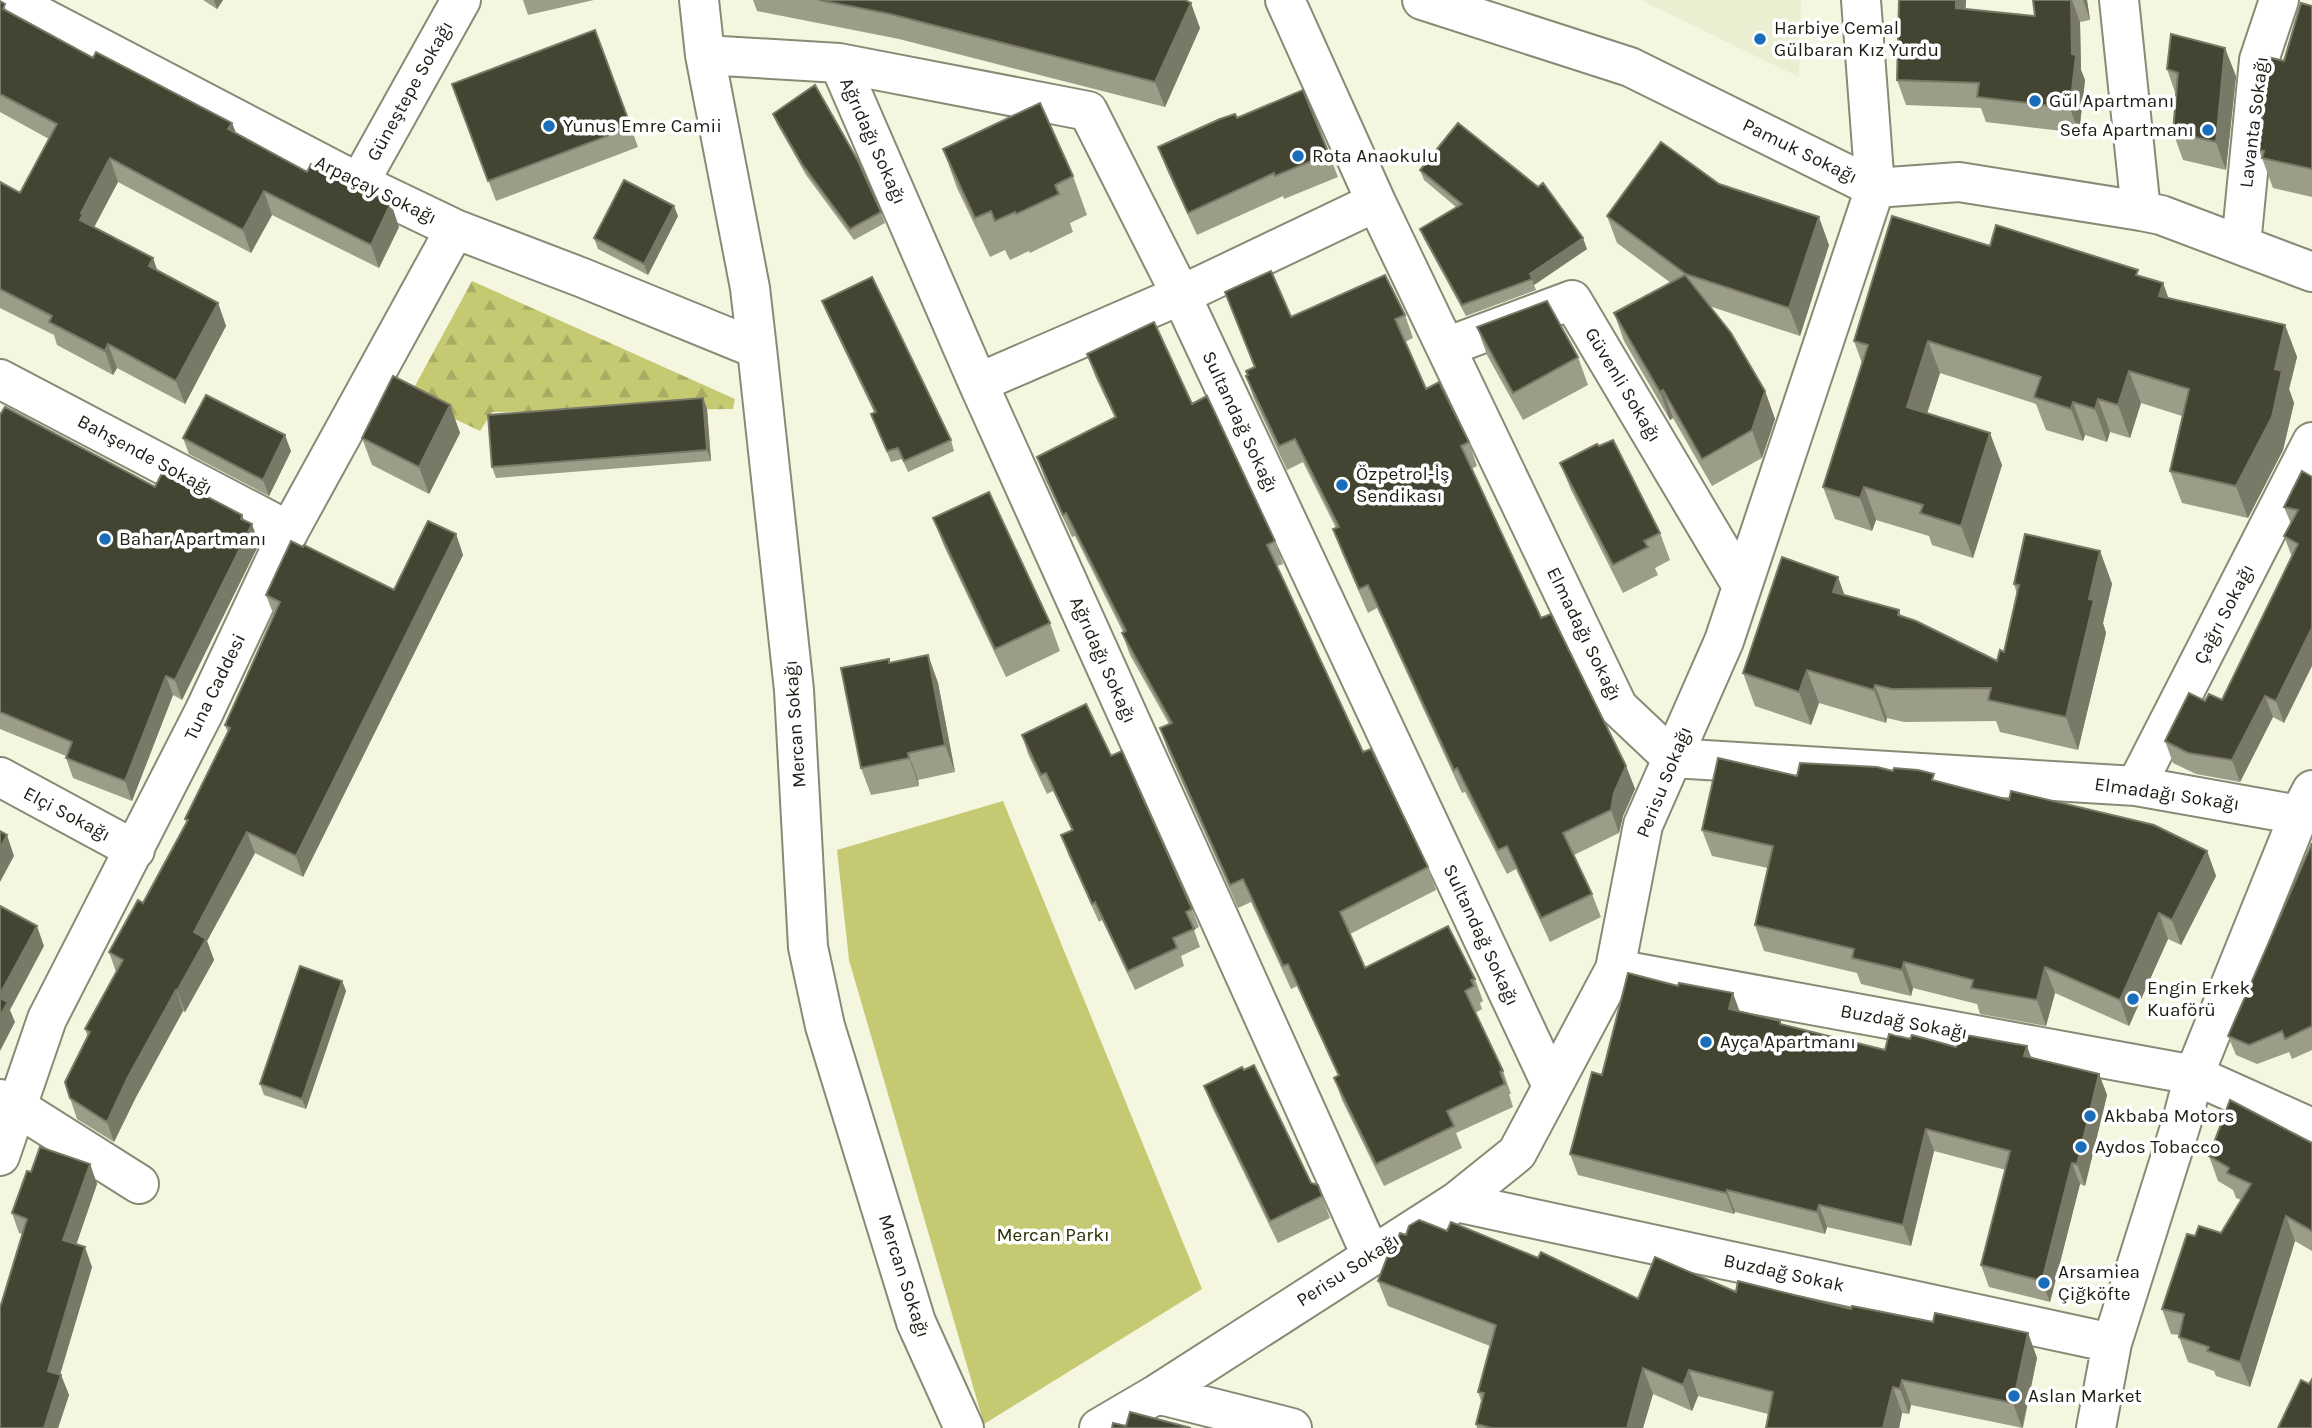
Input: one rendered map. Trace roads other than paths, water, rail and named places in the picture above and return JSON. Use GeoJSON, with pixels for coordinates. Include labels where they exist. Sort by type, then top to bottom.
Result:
{"type":"FeatureCollection","features":[{"type":"Feature","properties":{"kind":"street","name":"Arpaçay Sokağı"},"geometry":{"type":"LineString","coordinates":[[9,0],[359,183],[455,229],[757,348]]}},
{"type":"Feature","properties":{"kind":"street","name":"Güneştepe Sokağı"},"geometry":{"type":"LineString","coordinates":[[359,183],[461,0]]}},
{"type":"Feature","properties":{"kind":"street","name":"Mercan Sokağı"},"geometry":{"type":"LineString","coordinates":[[698,0],[705,55],[750,288],[757,348],[794,690],[808,947],[825,1026],[916,1322],[964,1428]]}},
{"type":"Feature","properties":{"kind":"street","name":"Elmadağı Sokağı"},"geometry":{"type":"LineString","coordinates":[[1285,0],[1376,202],[1618,707],[1672,758],[2136,786],[2305,802]]}},
{"type":"Feature","properties":{"kind":"street","name":"Pamuk Sokağı"},"geometry":{"type":"LineString","coordinates":[[1422,0],[1630,67],[1875,188],[1959,182],[2141,211],[2161,215],[2312,272]]}},
{"type":"Feature","properties":{"kind":"street","name":"Perisu Sokağı"},"geometry":{"type":"LineString","coordinates":[[1100,1428],[1457,1202],[1517,1153],[1615,969],[1643,825],[1724,641],[1875,188],[1861,0]]}},
{"type":"Feature","properties":{"kind":"street"},"geometry":{"type":"LineString","coordinates":[[2119,0],[2141,211]]}},
{"type":"Feature","properties":{"kind":"street","name":"Lavanta Sokağı"},"geometry":{"type":"LineString","coordinates":[[2241,245],[2259,60],[2279,0]]}},
{"type":"Feature","properties":{"kind":"street","name":"Sultandağ Sokağı"},"geometry":{"type":"LineString","coordinates":[[705,55],[839,63],[1088,111],[1181,295],[1552,1086]]}},
{"type":"Feature","properties":{"kind":"street","name":"Ağrıdağı Sokağı"},"geometry":{"type":"LineString","coordinates":[[839,63],[978,383],[1371,1255]]}},
{"type":"Feature","properties":{"kind":"street"},"geometry":{"type":"LineString","coordinates":[[978,383],[1181,295],[1376,202]]}},
{"type":"Feature","properties":{"kind":"street","name":"Tuna Caddesi"},"geometry":{"type":"LineString","coordinates":[[0,1156],[8,1103],[47,1019],[204,712],[289,531],[455,229]]}},
{"type":"Feature","properties":{"kind":"street","name":"Güvenli Sokağı"},"geometry":{"type":"LineString","coordinates":[[1446,347],[1572,300],[1742,586]]}},
{"type":"Feature","properties":{"kind":"street","name":"Bahşende Sokağı"},"geometry":{"type":"LineString","coordinates":[[0,379],[289,531]]}},
{"type":"Feature","properties":{"kind":"street","name":"Çağrı Sokağı"},"geometry":{"type":"LineString","coordinates":[[2136,786],[2312,442]]}},
{"type":"Feature","properties":{"kind":"street","name":"Elçi Sokağı"},"geometry":{"type":"LineString","coordinates":[[0,777],[135,850]]}},
{"type":"Feature","properties":{"kind":"street"},"geometry":{"type":"LineString","coordinates":[[2096,1428],[2112,1343],[2194,1075],[2305,802]]}},
{"type":"Feature","properties":{"kind":"street","name":"Buzdağ Sokağı"},"geometry":{"type":"LineString","coordinates":[[1615,969],[2194,1075],[2312,1128]]}},
{"type":"Feature","properties":{"kind":"street"},"geometry":{"type":"LineString","coordinates":[[8,1103],[139,1184]]}},
{"type":"Feature","properties":{"kind":"street","name":"Buzdağ Sokak"},"geometry":{"type":"LineString","coordinates":[[1457,1202],[2112,1343]]}},
{"type":"Feature","properties":{"kind":"street"},"geometry":{"type":"LineString","coordinates":[[1157,1394],[1292,1428]]}},
{"type":"Feature","properties":{"kind":"place","name":"Harbiye Cemal Gülbaran Kız Yurdu"},"geometry":{"type":"Point","coordinates":[1760,39]}},
{"type":"Feature","properties":{"kind":"place","name":"Gül Apartmanı"},"geometry":{"type":"Point","coordinates":[2035,101]}},
{"type":"Feature","properties":{"kind":"place","name":"Yunus Emre Camii"},"geometry":{"type":"Point","coordinates":[549,126]}},
{"type":"Feature","properties":{"kind":"place","name":"Sefa Apartmanı"},"geometry":{"type":"Point","coordinates":[2208,130]}},
{"type":"Feature","properties":{"kind":"place","name":"Rota Anaokulu"},"geometry":{"type":"Point","coordinates":[1298,156]}},
{"type":"Feature","properties":{"kind":"place","name":"Özpetrol-İş Sendikası"},"geometry":{"type":"Point","coordinates":[1342,485]}},
{"type":"Feature","properties":{"kind":"place","name":"Bahar Apartmanı"},"geometry":{"type":"Point","coordinates":[105,539]}},
{"type":"Feature","properties":{"kind":"place","name":"Engin Erkek Kuaförü"},"geometry":{"type":"Point","coordinates":[2133,999]}},
{"type":"Feature","properties":{"kind":"place","name":"Ayça Apartmanı"},"geometry":{"type":"Point","coordinates":[1706,1042]}},
{"type":"Feature","properties":{"kind":"place","name":"Akbaba Motors"},"geometry":{"type":"Point","coordinates":[2090,1116]}},
{"type":"Feature","properties":{"kind":"place","name":"Aydos Tobacco"},"geometry":{"type":"Point","coordinates":[2081,1147]}},
{"type":"Feature","properties":{"kind":"place","name":"Arsamiea Çiğköfte"},"geometry":{"type":"Point","coordinates":[2044,1283]}},
{"type":"Feature","properties":{"kind":"place","name":"Aslan Market"},"geometry":{"type":"Point","coordinates":[2014,1396]}},
{"type":"Feature","properties":{"kind":"park label","name":"Mercan Parkı"},"geometry":{"type":"Point","coordinates":[1053,1235]}}]}
